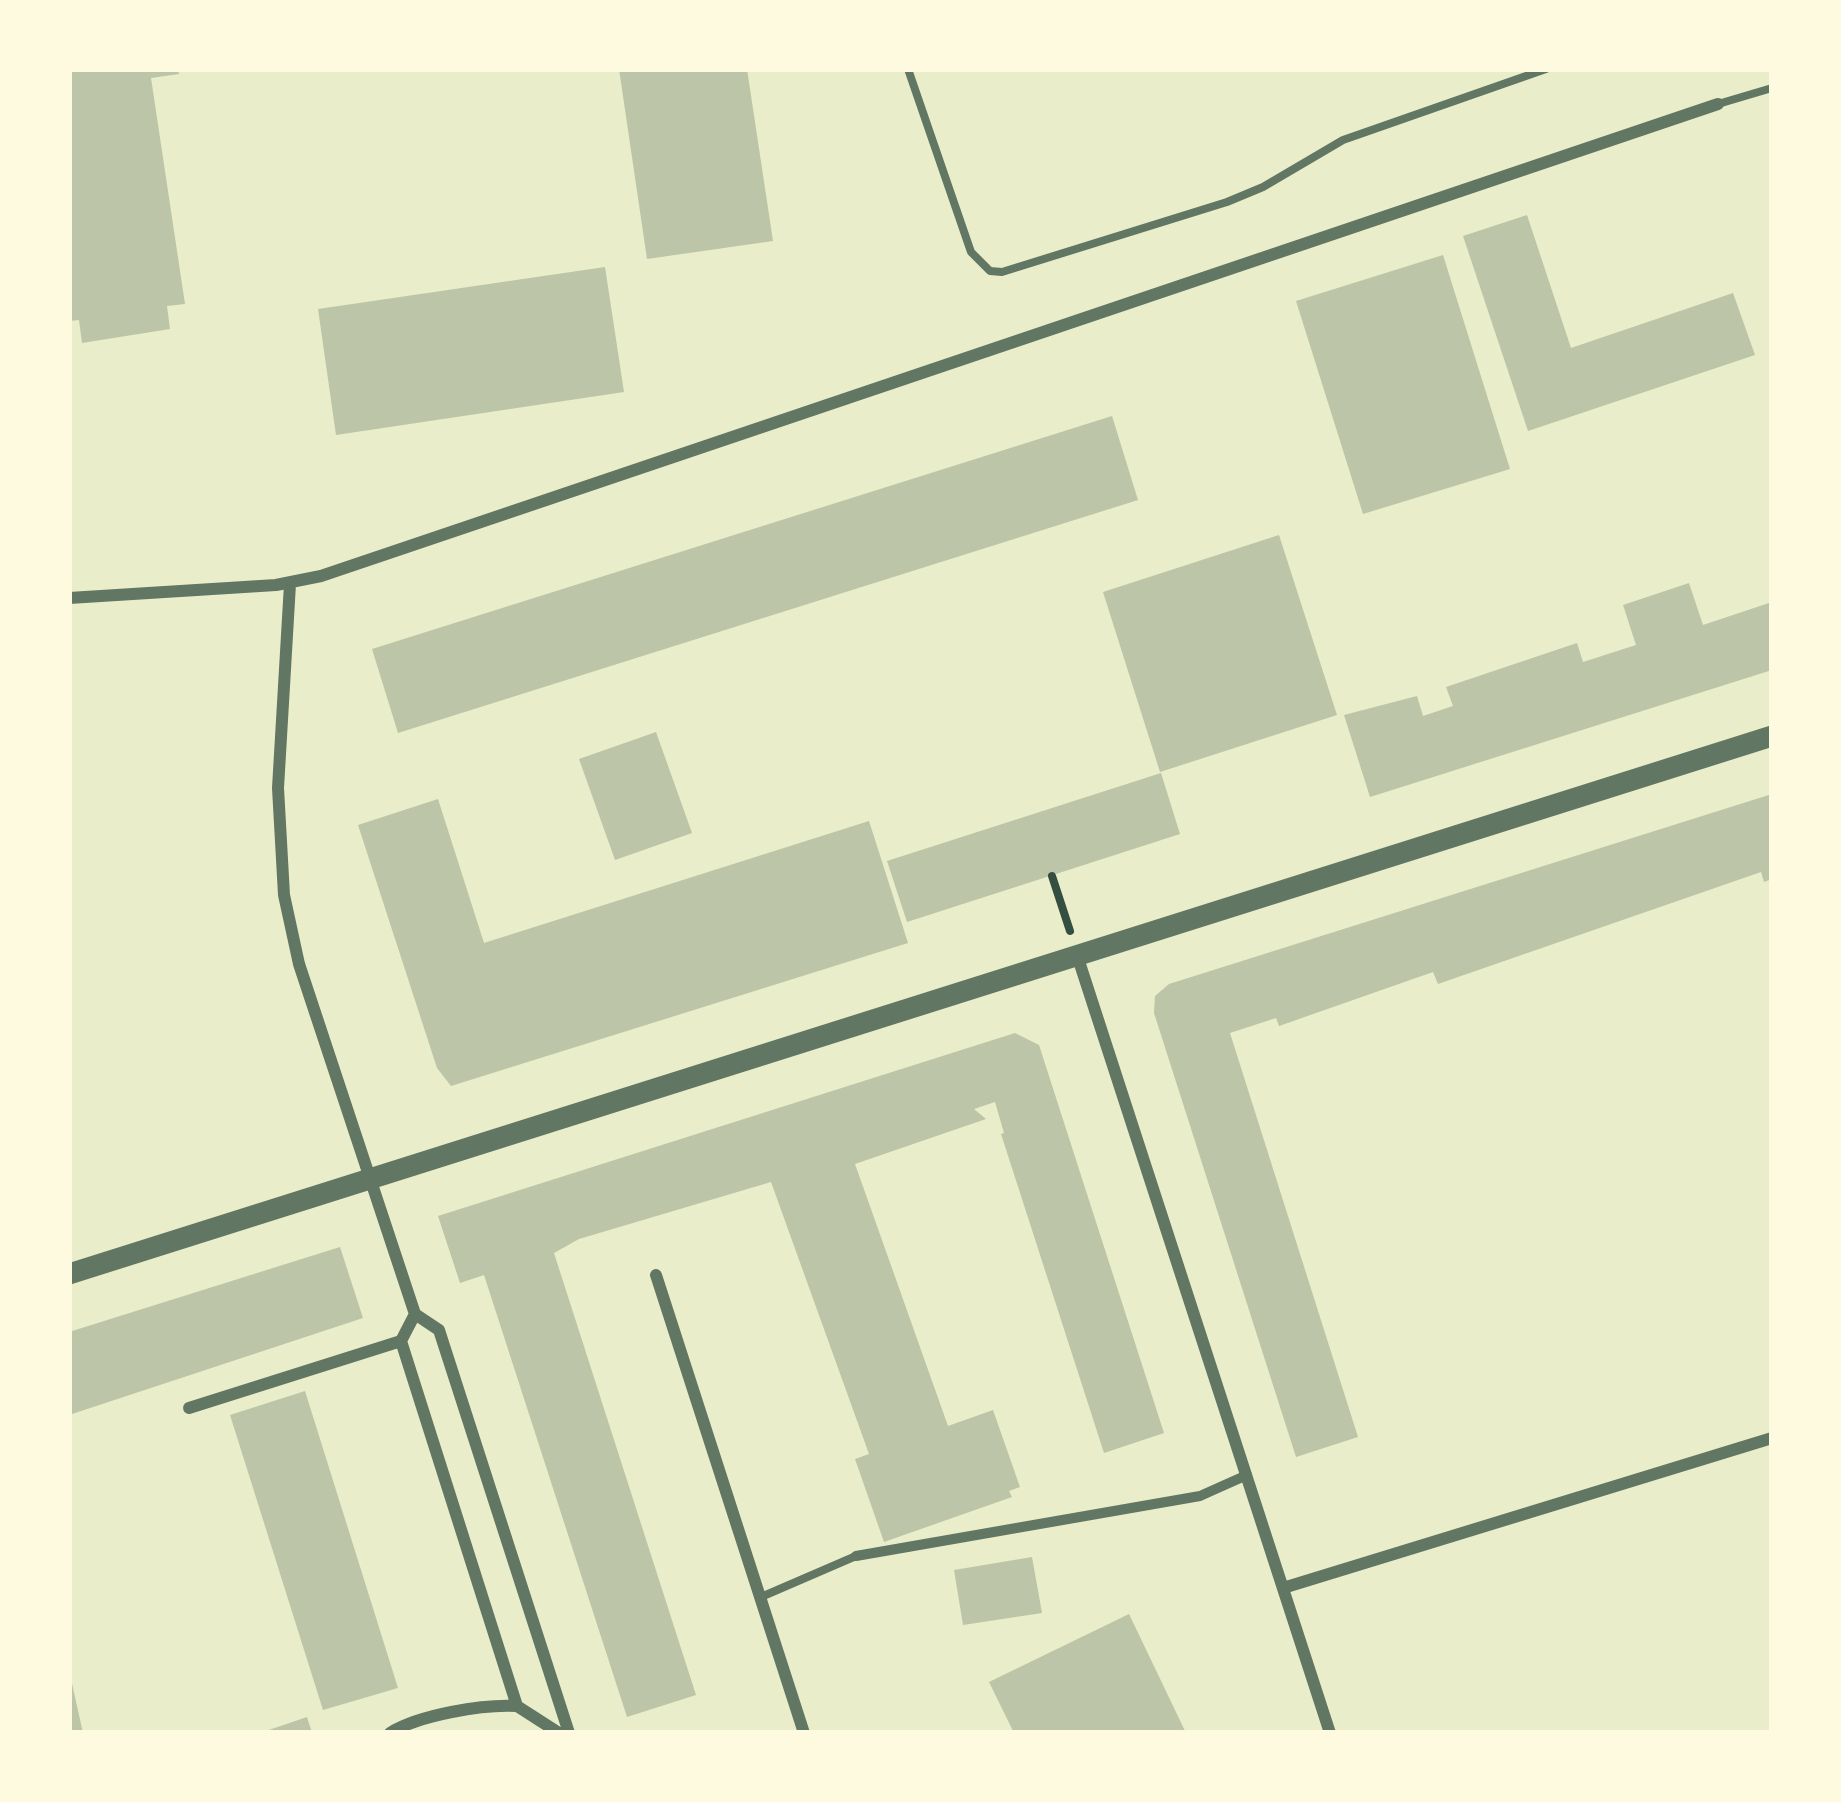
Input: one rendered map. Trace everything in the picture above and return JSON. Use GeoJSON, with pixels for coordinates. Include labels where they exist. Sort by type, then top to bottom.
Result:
{"type":"FeatureCollection","features":[{"type":"Feature","properties":{"kind":"street"},"geometry":{"type":"LineString","coordinates":[[69,598],[290,584],[1718,104]]}},
{"type":"Feature","properties":{"kind":"street"},"geometry":{"type":"LineString","coordinates":[[290,584],[278,788],[284,895],[299,964],[415,1314],[439,1330],[569,1733]]}},
{"type":"Feature","properties":{"kind":"street"},"geometry":{"type":"LineString","coordinates":[[69,1274],[1772,736]]}},
{"type":"Feature","properties":{"kind":"street"},"geometry":{"type":"LineString","coordinates":[[1077,956],[1330,1733]]}},
{"type":"Feature","properties":{"kind":"street"},"geometry":{"type":"LineString","coordinates":[[656,1275],[804,1733]]}},
{"type":"Feature","properties":{"kind":"street"},"geometry":{"type":"LineString","coordinates":[[190,1408],[401,1340],[415,1314]]}},
{"type":"Feature","properties":{"kind":"street"},"geometry":{"type":"LineString","coordinates":[[401,1340],[517,1706]]}},
{"type":"Feature","properties":{"kind":"street"},"geometry":{"type":"LineString","coordinates":[[1282,1588],[1772,1438]]}},
{"type":"Feature","properties":{"kind":"street"},"geometry":{"type":"LineString","coordinates":[[856,1556],[1200,1496],[1247,1475]]}},
{"type":"Feature","properties":{"kind":"street"},"geometry":{"type":"LineString","coordinates":[[390,1733],[473,1709],[517,1706],[559,1733]]}},
{"type":"Feature","properties":{"kind":"lane"},"geometry":{"type":"LineString","coordinates":[[908,69],[971,252],[990,271],[1002,272],[1228,202],[1263,188],[1343,140],[1546,69]]}},
{"type":"Feature","properties":{"kind":"lane"},"geometry":{"type":"LineString","coordinates":[[1718,104],[1772,88]]}},
{"type":"Feature","properties":{"kind":"lane"},"geometry":{"type":"LineString","coordinates":[[761,1597],[856,1556]]}},
{"type":"Feature","properties":{"kind":"path"},"geometry":{"type":"LineString","coordinates":[[1052,876],[1077,956]]}},
{"type":"Feature","properties":{"kind":"building"},"geometry":{"type":"Polygon","coordinates":[[[69,69],[178,69],[179,74],[151,78],[185,304],[167,306],[170,329],[82,343],[79,320],[69,321],[69,69]]]}},
{"type":"Feature","properties":{"kind":"building"},"geometry":{"type":"Polygon","coordinates":[[[619,69],[747,69],[773,241],[647,259],[619,69]]]}},
{"type":"Feature","properties":{"kind":"building"},"geometry":{"type":"Polygon","coordinates":[[[1527,215],[1571,348],[1733,293],[1755,355],[1528,431],[1463,236],[1527,215]]]}},
{"type":"Feature","properties":{"kind":"building"},"geometry":{"type":"Polygon","coordinates":[[[1443,255],[1510,469],[1363,514],[1296,301],[1443,255]]]}},
{"type":"Feature","properties":{"kind":"building"},"geometry":{"type":"Polygon","coordinates":[[[605,267],[624,392],[336,435],[318,309],[605,267]]]}},
{"type":"Feature","properties":{"kind":"building"},"geometry":{"type":"Polygon","coordinates":[[[1112,416],[1138,500],[398,733],[372,649],[1112,416]]]}},
{"type":"Feature","properties":{"kind":"building"},"geometry":{"type":"Polygon","coordinates":[[[1279,535],[1337,715],[1160,772],[1103,592],[1279,535]]]}},
{"type":"Feature","properties":{"kind":"building"},"geometry":{"type":"Polygon","coordinates":[[[1689,583],[1703,625],[1772,602],[1772,670],[1370,797],[1344,715],[1417,696],[1423,716],[1453,706],[1446,687],[1577,643],[1583,662],[1636,645],[1623,605],[1689,583]]]}},
{"type":"Feature","properties":{"kind":"building"},"geometry":{"type":"Polygon","coordinates":[[[656,732],[692,833],[615,860],[579,759],[656,732]]]}},
{"type":"Feature","properties":{"kind":"building"},"geometry":{"type":"Polygon","coordinates":[[[1161,773],[1180,834],[907,922],[887,861],[1161,773]]]}},
{"type":"Feature","properties":{"kind":"building"},"geometry":{"type":"Polygon","coordinates":[[[1772,794],[1772,879],[1764,882],[1761,872],[1438,984],[1433,972],[1279,1026],[1276,1018],[1230,1033],[1358,1437],[1296,1457],[1154,1013],[1155,996],[1169,984],[1772,794]]]}},
{"type":"Feature","properties":{"kind":"building"},"geometry":{"type":"Polygon","coordinates":[[[438,799],[484,943],[869,821],[908,943],[451,1086],[437,1068],[358,825],[438,799]]]}},
{"type":"Feature","properties":{"kind":"building"},"geometry":{"type":"Polygon","coordinates":[[[1015,1033],[1039,1045],[1164,1433],[1104,1453],[1001,1134],[995,1102],[974,1109],[986,1119],[855,1164],[948,1426],[993,1410],[1020,1487],[1009,1491],[1012,1497],[884,1542],[855,1459],[869,1454],[771,1182],[579,1239],[554,1253],[696,1695],[627,1717],[484,1275],[460,1283],[438,1216],[1015,1033]]]}},
{"type":"Feature","properties":{"kind":"building"},"geometry":{"type":"Polygon","coordinates":[[[340,1247],[363,1318],[69,1415],[69,1332],[340,1247]]]}},
{"type":"Feature","properties":{"kind":"building"},"geometry":{"type":"Polygon","coordinates":[[[305,1391],[398,1688],[323,1710],[230,1415],[305,1391]]]}},
{"type":"Feature","properties":{"kind":"building"},"geometry":{"type":"Polygon","coordinates":[[[1032,1557],[1042,1613],[963,1625],[954,1570],[1032,1557]]]}},
{"type":"Feature","properties":{"kind":"building"},"geometry":{"type":"Polygon","coordinates":[[[1129,1614],[1186,1733],[1014,1733],[989,1682],[1129,1614]]]}},
{"type":"Feature","properties":{"kind":"building"},"geometry":{"type":"Polygon","coordinates":[[[71,1679],[83,1733],[69,1733],[71,1679]]]}},
{"type":"Feature","properties":{"kind":"building"},"geometry":{"type":"Polygon","coordinates":[[[307,1717],[312,1733],[263,1733],[263,1732],[307,1717]]]}}]}
